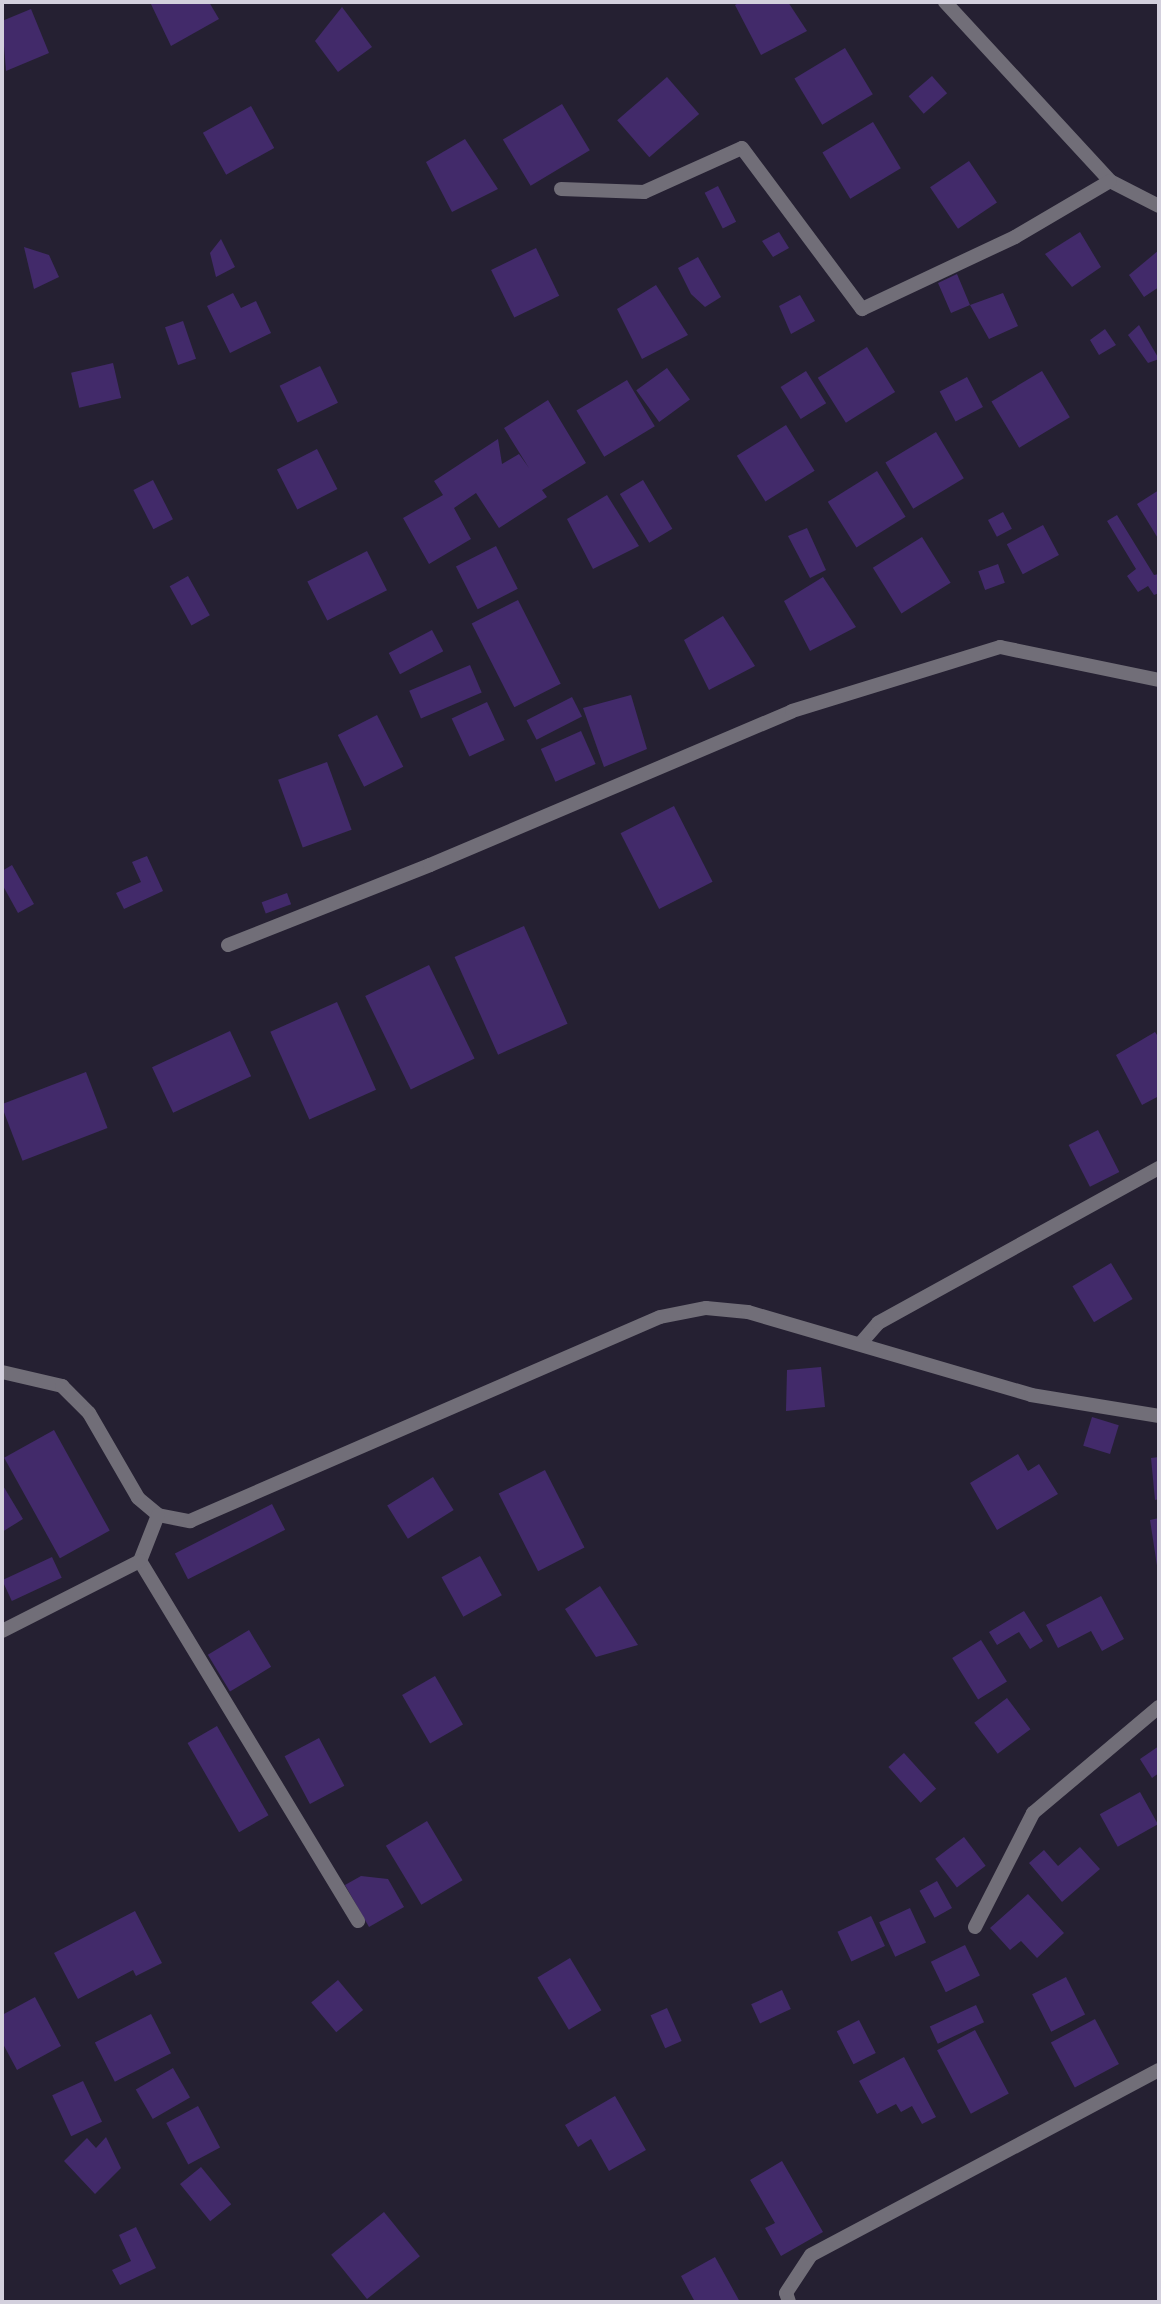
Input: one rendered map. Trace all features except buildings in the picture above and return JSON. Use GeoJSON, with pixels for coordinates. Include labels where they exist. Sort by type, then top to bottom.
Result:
{"type":"FeatureCollection","features":[{"type":"Feature","properties":{"kind":"street"},"geometry":{"type":"LineString","coordinates":[[946,2],[1111,181],[1159,206]]}},
{"type":"Feature","properties":{"kind":"street"},"geometry":{"type":"LineString","coordinates":[[561,189],[644,192],[742,148],[862,309],[1015,237],[1111,181]]}},
{"type":"Feature","properties":{"kind":"street"},"geometry":{"type":"LineString","coordinates":[[228,945],[430,865],[792,711],[1000,647],[1159,680]]}},
{"type":"Feature","properties":{"kind":"street"},"geometry":{"type":"LineString","coordinates":[[860,1344],[878,1322],[1159,1168]]}},
{"type":"Feature","properties":{"kind":"street"},"geometry":{"type":"LineString","coordinates":[[2,1372],[62,1386],[89,1413],[138,1498],[158,1515],[190,1521],[660,1317],[706,1308],[748,1312],[1031,1395],[1159,1416]]}},
{"type":"Feature","properties":{"kind":"street"},"geometry":{"type":"LineString","coordinates":[[2,1632],[140,1561],[158,1515]]}},
{"type":"Feature","properties":{"kind":"street"},"geometry":{"type":"LineString","coordinates":[[140,1561],[358,1921]]}},
{"type":"Feature","properties":{"kind":"street"},"geometry":{"type":"LineString","coordinates":[[975,1927],[1032,1813],[1159,1707]]}},
{"type":"Feature","properties":{"kind":"street"},"geometry":{"type":"LineString","coordinates":[[789,2302],[786,2293],[811,2255],[1159,2070]]}}]}
